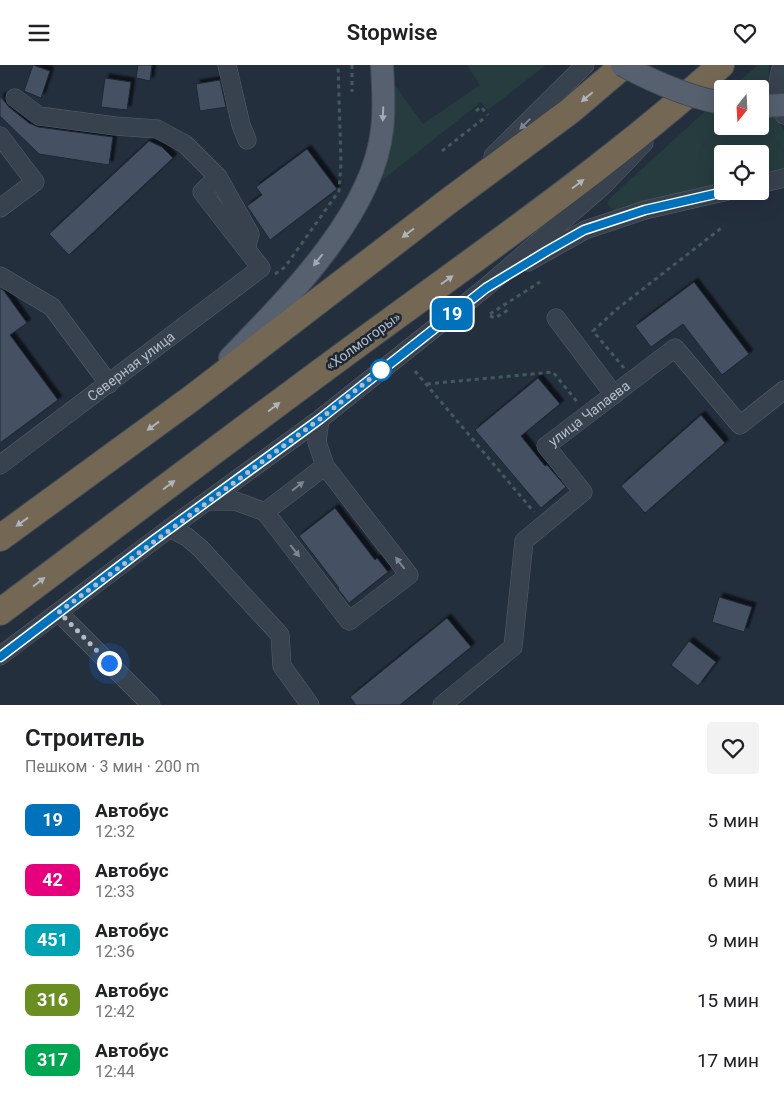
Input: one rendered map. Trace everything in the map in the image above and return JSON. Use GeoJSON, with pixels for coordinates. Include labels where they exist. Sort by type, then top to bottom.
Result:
{"type":"FeatureCollection","features":[{"type":"Feature","properties":{"kind":"highway"},"geometry":{"type":"LineString","coordinates":[[0,538],[192,398],[446,203],[570,111],[623,65]]}},
{"type":"Feature","properties":{"kind":"highway","name":"«Холмогоры»"},"geometry":{"type":"LineString","coordinates":[[0,612],[382,327],[594,172],[721,65]]}},
{"type":"Feature","properties":{"kind":"main road"},"geometry":{"type":"LineString","coordinates":[[192,398],[291,294],[326,251],[353,209],[366,185],[374,164],[382,131],[382,65]]}},
{"type":"Feature","properties":{"kind":"main road"},"geometry":{"type":"LineString","coordinates":[[623,65],[678,91],[714,102]]}},
{"type":"Feature","properties":{"kind":"main road"},"geometry":{"type":"LineString","coordinates":[[769,106],[784,105]]}},
{"type":"Feature","properties":{"kind":"street"},"geometry":{"type":"LineString","coordinates":[[227,65],[240,125],[247,140]]}},
{"type":"Feature","properties":{"kind":"street"},"geometry":{"type":"LineString","coordinates":[[446,203],[585,65]]}},
{"type":"Feature","properties":{"kind":"street"},"geometry":{"type":"LineString","coordinates":[[782,65],[777,100],[784,116]]}},
{"type":"Feature","properties":{"kind":"street"},"geometry":{"type":"LineString","coordinates":[[0,657],[170,528],[320,419],[486,288],[604,185],[702,82]]}},
{"type":"Feature","properties":{"kind":"street","name":"Северная улица"},"geometry":{"type":"LineString","coordinates":[[0,465],[261,268],[202,192],[218,177],[185,145],[157,129],[115,126],[40,116],[15,99]]}},
{"type":"Feature","properties":{"kind":"street"},"geometry":{"type":"LineString","coordinates":[[0,136],[35,182],[0,208]]}},
{"type":"Feature","properties":{"kind":"street"},"geometry":{"type":"LineString","coordinates":[[769,182],[784,178]]}},
{"type":"Feature","properties":{"kind":"street"},"geometry":{"type":"LineString","coordinates":[[486,288],[584,230],[645,210],[714,194]]}},
{"type":"Feature","properties":{"kind":"street"},"geometry":{"type":"LineString","coordinates":[[0,276],[52,307],[109,384]]}},
{"type":"Feature","properties":{"kind":"street"},"geometry":{"type":"LineString","coordinates":[[556,318],[614,395]]}},
{"type":"Feature","properties":{"kind":"street","name":"улица Чапаева"},"geometry":{"type":"LineString","coordinates":[[442,705],[513,647],[524,541],[583,492],[546,446],[676,348],[740,425],[784,390]]}},
{"type":"Feature","properties":{"kind":"street"},"geometry":{"type":"LineString","coordinates":[[208,501],[235,501],[265,512],[349,621],[409,575],[325,466],[317,442],[320,419]]}},
{"type":"Feature","properties":{"kind":"street"},"geometry":{"type":"LineString","coordinates":[[265,512],[325,466]]}},
{"type":"Feature","properties":{"kind":"street"},"geometry":{"type":"LineString","coordinates":[[170,528],[187,537],[200,548],[280,635],[282,666],[310,705]]}},
{"type":"Feature","properties":{"kind":"street"},"geometry":{"type":"LineString","coordinates":[[59,612],[151,705]]}},
{"type":"Feature","properties":{"kind":"path"},"geometry":{"type":"LineString","coordinates":[[352,65],[352,92]]}},
{"type":"Feature","properties":{"kind":"path"},"geometry":{"type":"LineString","coordinates":[[476,111],[481,107],[488,115]]}},
{"type":"Feature","properties":{"kind":"path"},"geometry":{"type":"LineString","coordinates":[[442,151],[483,119]]}},
{"type":"Feature","properties":{"kind":"path"},"geometry":{"type":"LineString","coordinates":[[614,395],[626,370],[593,331],[617,309],[724,226]]}},
{"type":"Feature","properties":{"kind":"path"},"geometry":{"type":"LineString","coordinates":[[508,310],[496,318],[490,315],[540,282]]}},
{"type":"Feature","properties":{"kind":"path"},"geometry":{"type":"LineString","coordinates":[[415,371],[544,524]]}},
{"type":"Feature","properties":{"kind":"path"},"geometry":{"type":"LineString","coordinates":[[426,384],[553,372],[588,414]]}},
{"type":"Feature","properties":{"kind":"green space"},"geometry":{"type":"Polygon","coordinates":[[[467,65],[546,65],[488,110],[481,102],[376,185],[394,84],[423,124],[480,85],[467,65]]]}},
{"type":"Feature","properties":{"kind":"green space"},"geometry":{"type":"Polygon","coordinates":[[[758,65],[769,65],[769,80],[740,80],[758,65]]]}},
{"type":"Feature","properties":{"kind":"green space"},"geometry":{"type":"Polygon","coordinates":[[[769,102],[771,111],[784,130],[784,170],[769,173],[769,145],[714,145],[714,186],[616,210],[607,204],[609,199],[714,103],[714,135],[769,135],[769,102]]]}},
{"type":"Feature","properties":{"kind":"building"},"geometry":{"type":"Polygon","coordinates":[[[33,65],[50,71],[41,98],[24,91],[33,65]]]}},
{"type":"Feature","properties":{"kind":"building"},"geometry":{"type":"Polygon","coordinates":[[[138,65],[152,65],[150,81],[136,78],[138,65]]]}},
{"type":"Feature","properties":{"kind":"building"},"geometry":{"type":"Polygon","coordinates":[[[105,78],[131,82],[127,110],[101,107],[105,78]]]}},
{"type":"Feature","properties":{"kind":"building"},"geometry":{"type":"Polygon","coordinates":[[[220,80],[226,107],[200,111],[196,84],[220,80]]]}},
{"type":"Feature","properties":{"kind":"building"},"geometry":{"type":"Polygon","coordinates":[[[0,96],[9,107],[29,123],[38,127],[113,137],[109,165],[39,154],[0,116],[0,96]]]}},
{"type":"Feature","properties":{"kind":"building"},"geometry":{"type":"Polygon","coordinates":[[[149,141],[162,147],[173,158],[69,255],[49,234],[149,141]]]}},
{"type":"Feature","properties":{"kind":"building"},"geometry":{"type":"Polygon","coordinates":[[[307,149],[337,189],[270,240],[247,206],[262,195],[256,187],[307,149]]]}},
{"type":"Feature","properties":{"kind":"building"},"geometry":{"type":"Polygon","coordinates":[[[694,282],[749,354],[722,375],[683,324],[651,347],[635,326],[694,282]]]}},
{"type":"Feature","properties":{"kind":"building"},"geometry":{"type":"Polygon","coordinates":[[[0,288],[27,323],[10,335],[58,400],[0,443],[0,288]]]}},
{"type":"Feature","properties":{"kind":"building"},"geometry":{"type":"Polygon","coordinates":[[[538,378],[560,404],[521,436],[545,466],[547,465],[566,487],[541,508],[475,430],[538,378]]]}},
{"type":"Feature","properties":{"kind":"building"},"geometry":{"type":"Polygon","coordinates":[[[701,415],[725,443],[645,513],[621,486],[701,415]]]}},
{"type":"Feature","properties":{"kind":"building"},"geometry":{"type":"Polygon","coordinates":[[[335,508],[375,560],[377,558],[388,572],[349,603],[299,536],[335,508]]]}},
{"type":"Feature","properties":{"kind":"building"},"geometry":{"type":"Polygon","coordinates":[[[719,597],[752,607],[744,632],[712,622],[719,597]]]}},
{"type":"Feature","properties":{"kind":"building"},"geometry":{"type":"Polygon","coordinates":[[[447,618],[471,647],[400,705],[356,705],[350,697],[447,618]]]}},
{"type":"Feature","properties":{"kind":"building"},"geometry":{"type":"Polygon","coordinates":[[[689,641],[716,662],[698,686],[671,665],[689,641]]]}},
{"type":"Feature","properties":{"kind":"bus line","name":"19"},"geometry":{"type":"LineString","coordinates":[[0,657],[154,540],[320,419],[486,288],[584,230],[645,210],[714,194]]}},
{"type":"Feature","properties":{"kind":"route"},"geometry":{"type":"LineString","coordinates":[[109,663],[59,612],[170,528],[320,419],[381,370]]}}]}
